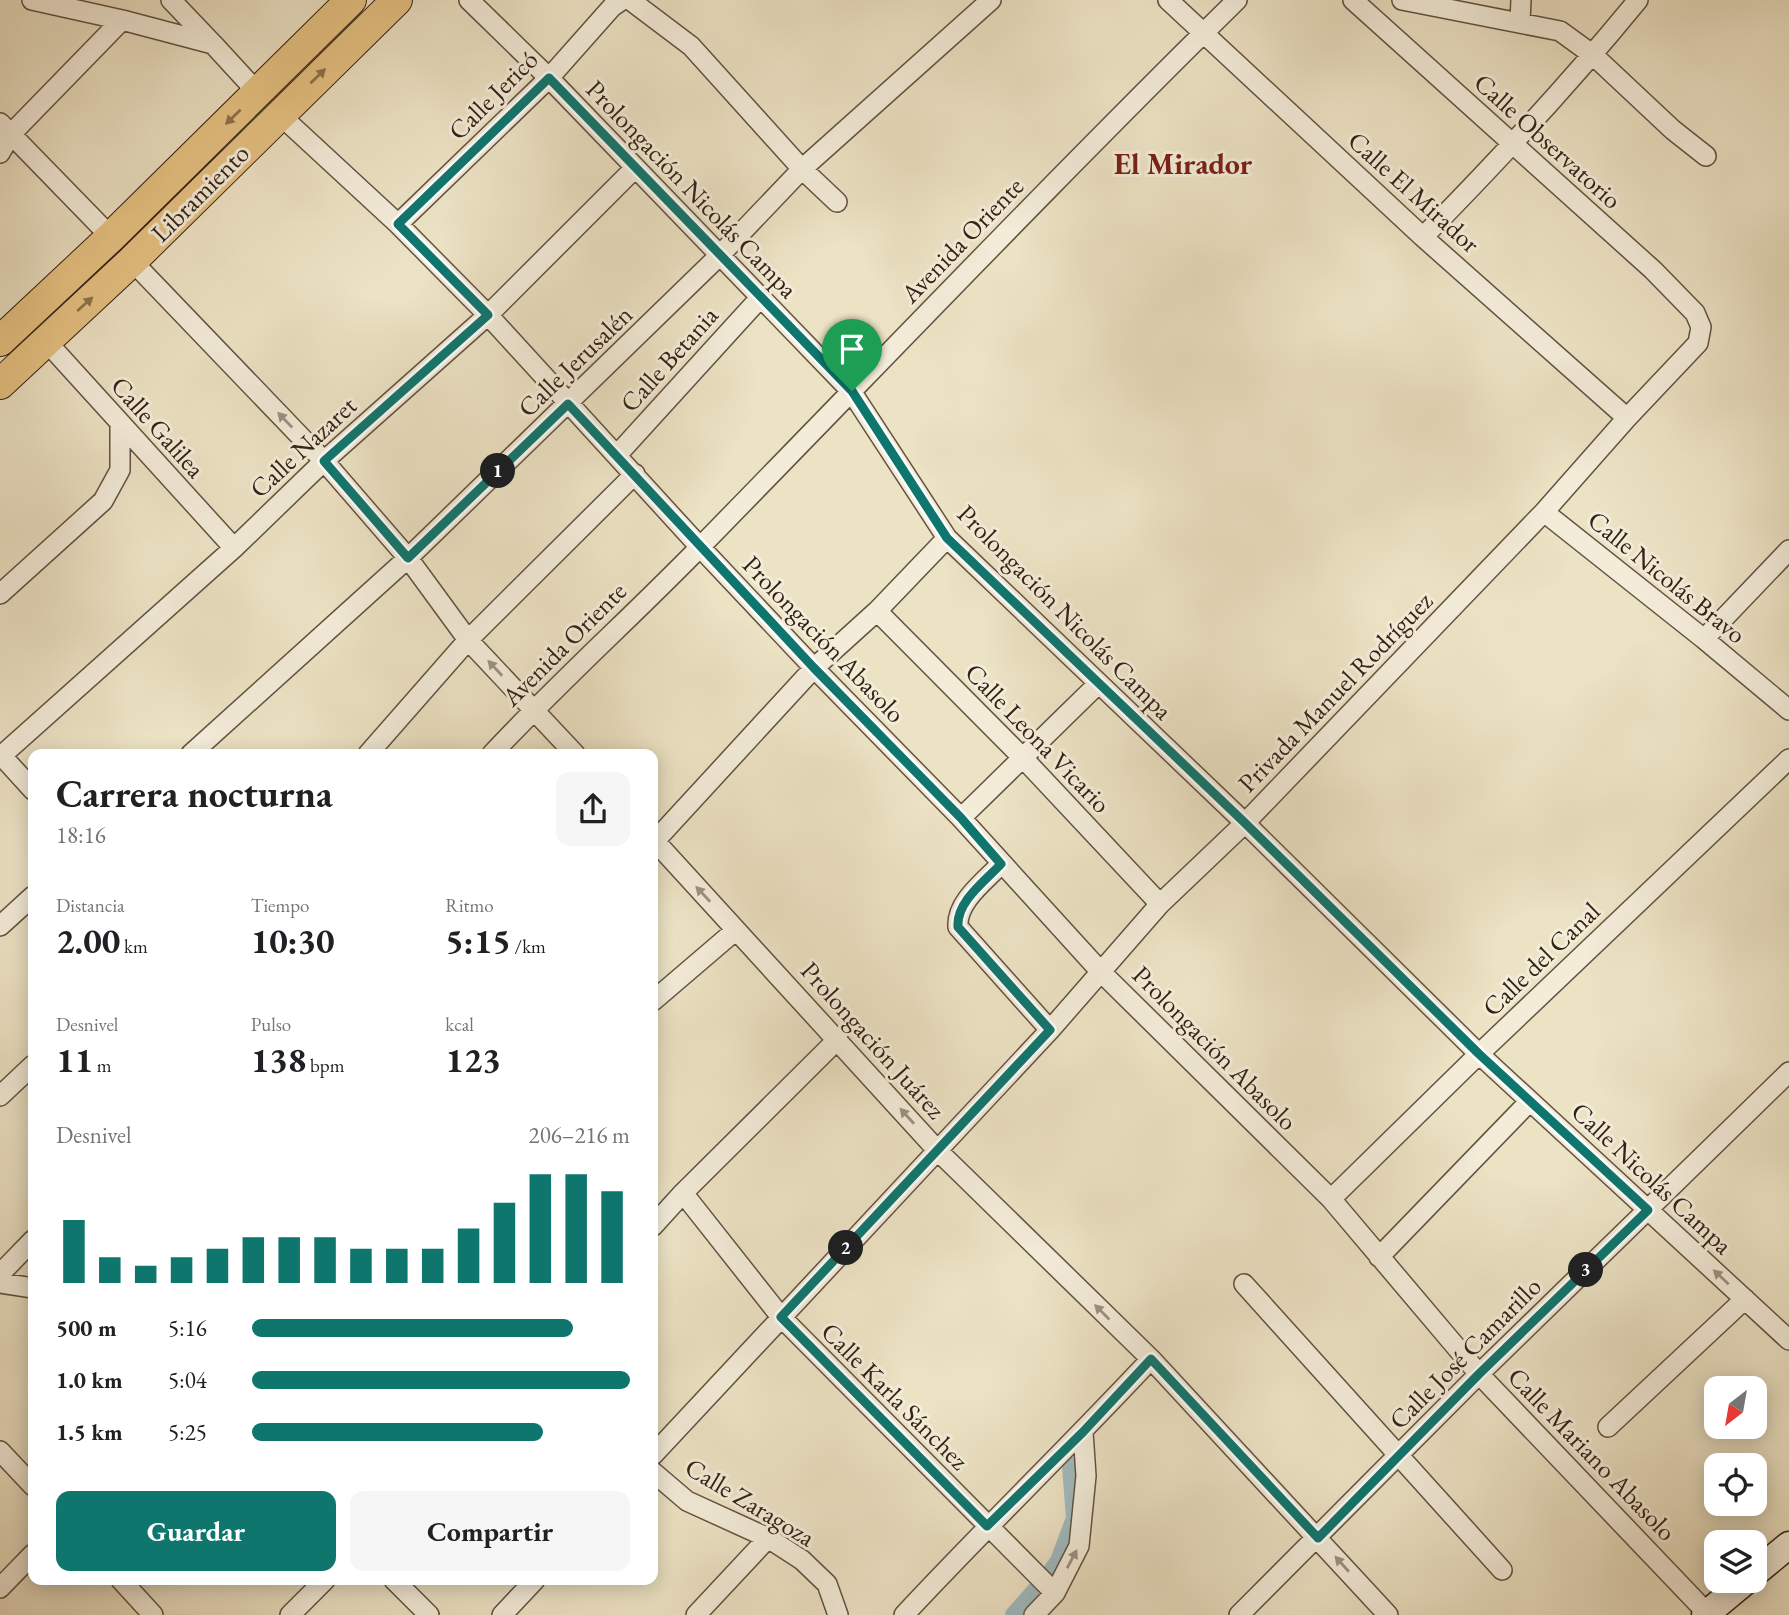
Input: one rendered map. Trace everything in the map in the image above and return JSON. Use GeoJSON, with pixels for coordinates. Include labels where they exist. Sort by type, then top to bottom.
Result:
{"type":"FeatureCollection","features":[{"type":"Feature","properties":{"kind":"main road","name":"Libramiento"},"geometry":{"type":"LineString","coordinates":[[0,341],[111,237],[351,0]]}},
{"type":"Feature","properties":{"kind":"main road","name":"Libramiento"},"geometry":{"type":"LineString","coordinates":[[0,384],[132,261],[397,0]]}},
{"type":"Feature","properties":{"kind":"main road"},"geometry":{"type":"LineString","coordinates":[[1767,1563],[1789,1545]]}},
{"type":"Feature","properties":{"kind":"main road"},"geometry":{"type":"LineString","coordinates":[[1707,1614],[1732,1593]]}},
{"type":"Feature","properties":{"kind":"street"},"geometry":{"type":"LineString","coordinates":[[32,0],[213,44]]}},
{"type":"Feature","properties":{"kind":"street"},"geometry":{"type":"LineString","coordinates":[[171,0],[258,93]]}},
{"type":"Feature","properties":{"kind":"street","name":"Prolongación Nicolás Campa"},"geometry":{"type":"LineString","coordinates":[[469,0],[549,78],[852,391],[947,538],[1245,823],[1479,1054]]}},
{"type":"Feature","properties":{"kind":"street","name":"Calle Jericó"},"geometry":{"type":"LineString","coordinates":[[398,224],[549,78],[622,0]]}},
{"type":"Feature","properties":{"kind":"street"},"geometry":{"type":"LineString","coordinates":[[630,0],[691,46],[802,169],[837,202]]}},
{"type":"Feature","properties":{"kind":"street","name":"Calle Jerusalén"},"geometry":{"type":"LineString","coordinates":[[197,749],[408,558],[719,256],[802,169],[991,0]]}},
{"type":"Feature","properties":{"kind":"street","name":"Calle El Mirador"},"geometry":{"type":"LineString","coordinates":[[1168,0],[1423,237],[1627,418]]}},
{"type":"Feature","properties":{"kind":"street"},"geometry":{"type":"LineString","coordinates":[[1204,33],[1237,0]]}},
{"type":"Feature","properties":{"kind":"street","name":"Calle Observatorio"},"geometry":{"type":"LineString","coordinates":[[1353,0],[1653,270],[1695,313],[1701,327]]}},
{"type":"Feature","properties":{"kind":"street"},"geometry":{"type":"LineString","coordinates":[[1402,0],[1520,21],[1559,31],[1593,55],[1673,130],[1706,156]]}},
{"type":"Feature","properties":{"kind":"street"},"geometry":{"type":"LineString","coordinates":[[1520,21],[1521,0]]}},
{"type":"Feature","properties":{"kind":"street"},"geometry":{"type":"LineString","coordinates":[[1423,237],[1513,145],[1638,0]]}},
{"type":"Feature","properties":{"kind":"street"},"geometry":{"type":"LineString","coordinates":[[0,153],[5,129],[122,20]]}},
{"type":"Feature","properties":{"kind":"street","name":"Avenida Oriente"},"geometry":{"type":"LineString","coordinates":[[497,749],[533,709],[700,547],[1204,33]]}},
{"type":"Feature","properties":{"kind":"street","name":"Prolongación Abasolo"},"geometry":{"type":"LineString","coordinates":[[279,114],[398,224],[488,315],[700,547],[961,818],[1101,972],[1331,1199]]}},
{"type":"Feature","properties":{"kind":"street"},"geometry":{"type":"LineString","coordinates":[[5,129],[111,237]]}},
{"type":"Feature","properties":{"kind":"street","name":"Calle Nazaret"},"geometry":{"type":"LineString","coordinates":[[0,755],[234,548],[324,461],[488,315],[635,168]]}},
{"type":"Feature","properties":{"kind":"street"},"geometry":{"type":"LineString","coordinates":[[132,261],[324,461],[408,558],[468,640],[570,749]]}},
{"type":"Feature","properties":{"kind":"street","name":"Calle Betania"},"geometry":{"type":"LineString","coordinates":[[617,455],[760,298]]}},
{"type":"Feature","properties":{"kind":"street","name":"Privada Manuel Rodríguez"},"geometry":{"type":"LineString","coordinates":[[658,1450],[939,1151],[1160,904],[1245,823],[1544,512],[1698,343],[1701,327]]}},
{"type":"Feature","properties":{"kind":"street","name":"Calle Galilea"},"geometry":{"type":"LineString","coordinates":[[45,340],[234,548]]}},
{"type":"Feature","properties":{"kind":"street"},"geometry":{"type":"LineString","coordinates":[[0,594],[103,501],[120,470],[120,425]]}},
{"type":"Feature","properties":{"kind":"street"},"geometry":{"type":"LineString","coordinates":[[372,749],[468,640],[635,474]]}},
{"type":"Feature","properties":{"kind":"street","name":"Calle Nicolás Bravo"},"geometry":{"type":"LineString","coordinates":[[1544,512],[1789,710]]}},
{"type":"Feature","properties":{"kind":"street"},"geometry":{"type":"LineString","coordinates":[[658,836],[814,668],[877,611],[947,538]]}},
{"type":"Feature","properties":{"kind":"street"},"geometry":{"type":"LineString","coordinates":[[1704,639],[1789,550]]}},
{"type":"Feature","properties":{"kind":"street","name":"Calle Leona Vicario"},"geometry":{"type":"LineString","coordinates":[[877,611],[1023,758],[1160,904]]}},
{"type":"Feature","properties":{"kind":"street"},"geometry":{"type":"LineString","coordinates":[[961,818],[1098,684]]}},
{"type":"Feature","properties":{"kind":"street"},"geometry":{"type":"LineString","coordinates":[[0,755],[28,785]]}},
{"type":"Feature","properties":{"kind":"street","name":"Calle del Canal"},"geometry":{"type":"LineString","coordinates":[[1331,1199],[1789,759]]}},
{"type":"Feature","properties":{"kind":"street","name":"Prolongación Juárez"},"geometry":{"type":"LineString","coordinates":[[658,846],[939,1151],[1151,1359],[1388,1615]]}},
{"type":"Feature","properties":{"kind":"street"},"geometry":{"type":"LineString","coordinates":[[1001,864],[962,907],[957,917],[958,927],[1050,1030]]}},
{"type":"Feature","properties":{"kind":"street"},"geometry":{"type":"LineString","coordinates":[[0,926],[28,901]]}},
{"type":"Feature","properties":{"kind":"street"},"geometry":{"type":"LineString","coordinates":[[658,997],[736,930]]}},
{"type":"Feature","properties":{"kind":"street"},"geometry":{"type":"LineString","coordinates":[[658,1220],[838,1039]]}},
{"type":"Feature","properties":{"kind":"street","name":"Calle Nicolás Campa"},"geometry":{"type":"LineString","coordinates":[[1479,1054],[1789,1340]]}},
{"type":"Feature","properties":{"kind":"street"},"geometry":{"type":"LineString","coordinates":[[0,1096],[28,1070]]}},
{"type":"Feature","properties":{"kind":"street","name":"Calle José Camarillo"},"geometry":{"type":"LineString","coordinates":[[1239,1615],[1479,1374],[1789,1072]]}},
{"type":"Feature","properties":{"kind":"street"},"geometry":{"type":"LineString","coordinates":[[1379,1256],[1530,1101]]}},
{"type":"Feature","properties":{"kind":"street","name":"Calle Karla Sánchez"},"geometry":{"type":"LineString","coordinates":[[683,1193],[781,1317],[1055,1592]]}},
{"type":"Feature","properties":{"kind":"street","name":"Calle Mariano Abasolo"},"geometry":{"type":"LineString","coordinates":[[1331,1199],[1479,1374],[1707,1614]]}},
{"type":"Feature","properties":{"kind":"street"},"geometry":{"type":"LineString","coordinates":[[0,1274],[28,1245]]}},
{"type":"Feature","properties":{"kind":"street"},"geometry":{"type":"LineString","coordinates":[[0,1283],[28,1287]]}},
{"type":"Feature","properties":{"kind":"street"},"geometry":{"type":"LineString","coordinates":[[1244,1284],[1502,1570]]}},
{"type":"Feature","properties":{"kind":"street"},"geometry":{"type":"LineString","coordinates":[[1608,1427],[1745,1299]]}},
{"type":"Feature","properties":{"kind":"street"},"geometry":{"type":"LineString","coordinates":[[904,1615],[1151,1359]]}},
{"type":"Feature","properties":{"kind":"street"},"geometry":{"type":"LineString","coordinates":[[1034,1615],[1055,1592],[1079,1546],[1086,1476],[1083,1432]]}},
{"type":"Feature","properties":{"kind":"street"},"geometry":{"type":"LineString","coordinates":[[0,1451],[28,1481]]}},
{"type":"Feature","properties":{"kind":"street","name":"Calle Zaragoza"},"geometry":{"type":"LineString","coordinates":[[658,1476],[687,1500],[768,1538],[802,1560],[827,1584],[838,1615]]}},
{"type":"Feature","properties":{"kind":"street"},"geometry":{"type":"LineString","coordinates":[[696,1615],[768,1538]]}},
{"type":"Feature","properties":{"kind":"street"},"geometry":{"type":"LineString","coordinates":[[0,1588],[28,1559]]}},
{"type":"Feature","properties":{"kind":"street"},"geometry":{"type":"LineString","coordinates":[[126,1585],[153,1615]]}},
{"type":"Feature","properties":{"kind":"street"},"geometry":{"type":"LineString","coordinates":[[290,1615],[320,1585]]}},
{"type":"Feature","properties":{"kind":"street"},"geometry":{"type":"LineString","coordinates":[[399,1585],[429,1615]]}},
{"type":"Feature","properties":{"kind":"street"},"geometry":{"type":"LineString","coordinates":[[502,1615],[530,1585]]}},
{"type":"Feature","properties":{"kind":"waterway"},"geometry":{"type":"LineString","coordinates":[[1052,1571],[1059,1561],[1075,1518],[1071,1466]]}},
{"type":"Feature","properties":{"kind":"waterway"},"geometry":{"type":"LineString","coordinates":[[1014,1615],[1037,1589]]}},
{"type":"Feature","properties":{"kind":"district","name":"El Mirador"},"geometry":{"type":"Point","coordinates":[1183,163]}},
{"type":"Feature","properties":{"kind":"route"},"geometry":{"type":"LineString","coordinates":[[549,78],[852,391],[947,538],[1245,823],[1479,1054],[1648,1210],[1479,1374],[1318,1538],[1151,1359],[1083,1432],[987,1526],[781,1317],[1050,1030],[958,927],[957,917],[962,907],[1001,864],[961,818],[814,668],[568,404],[408,558],[324,461],[488,315],[398,224],[549,78]]}}]}
